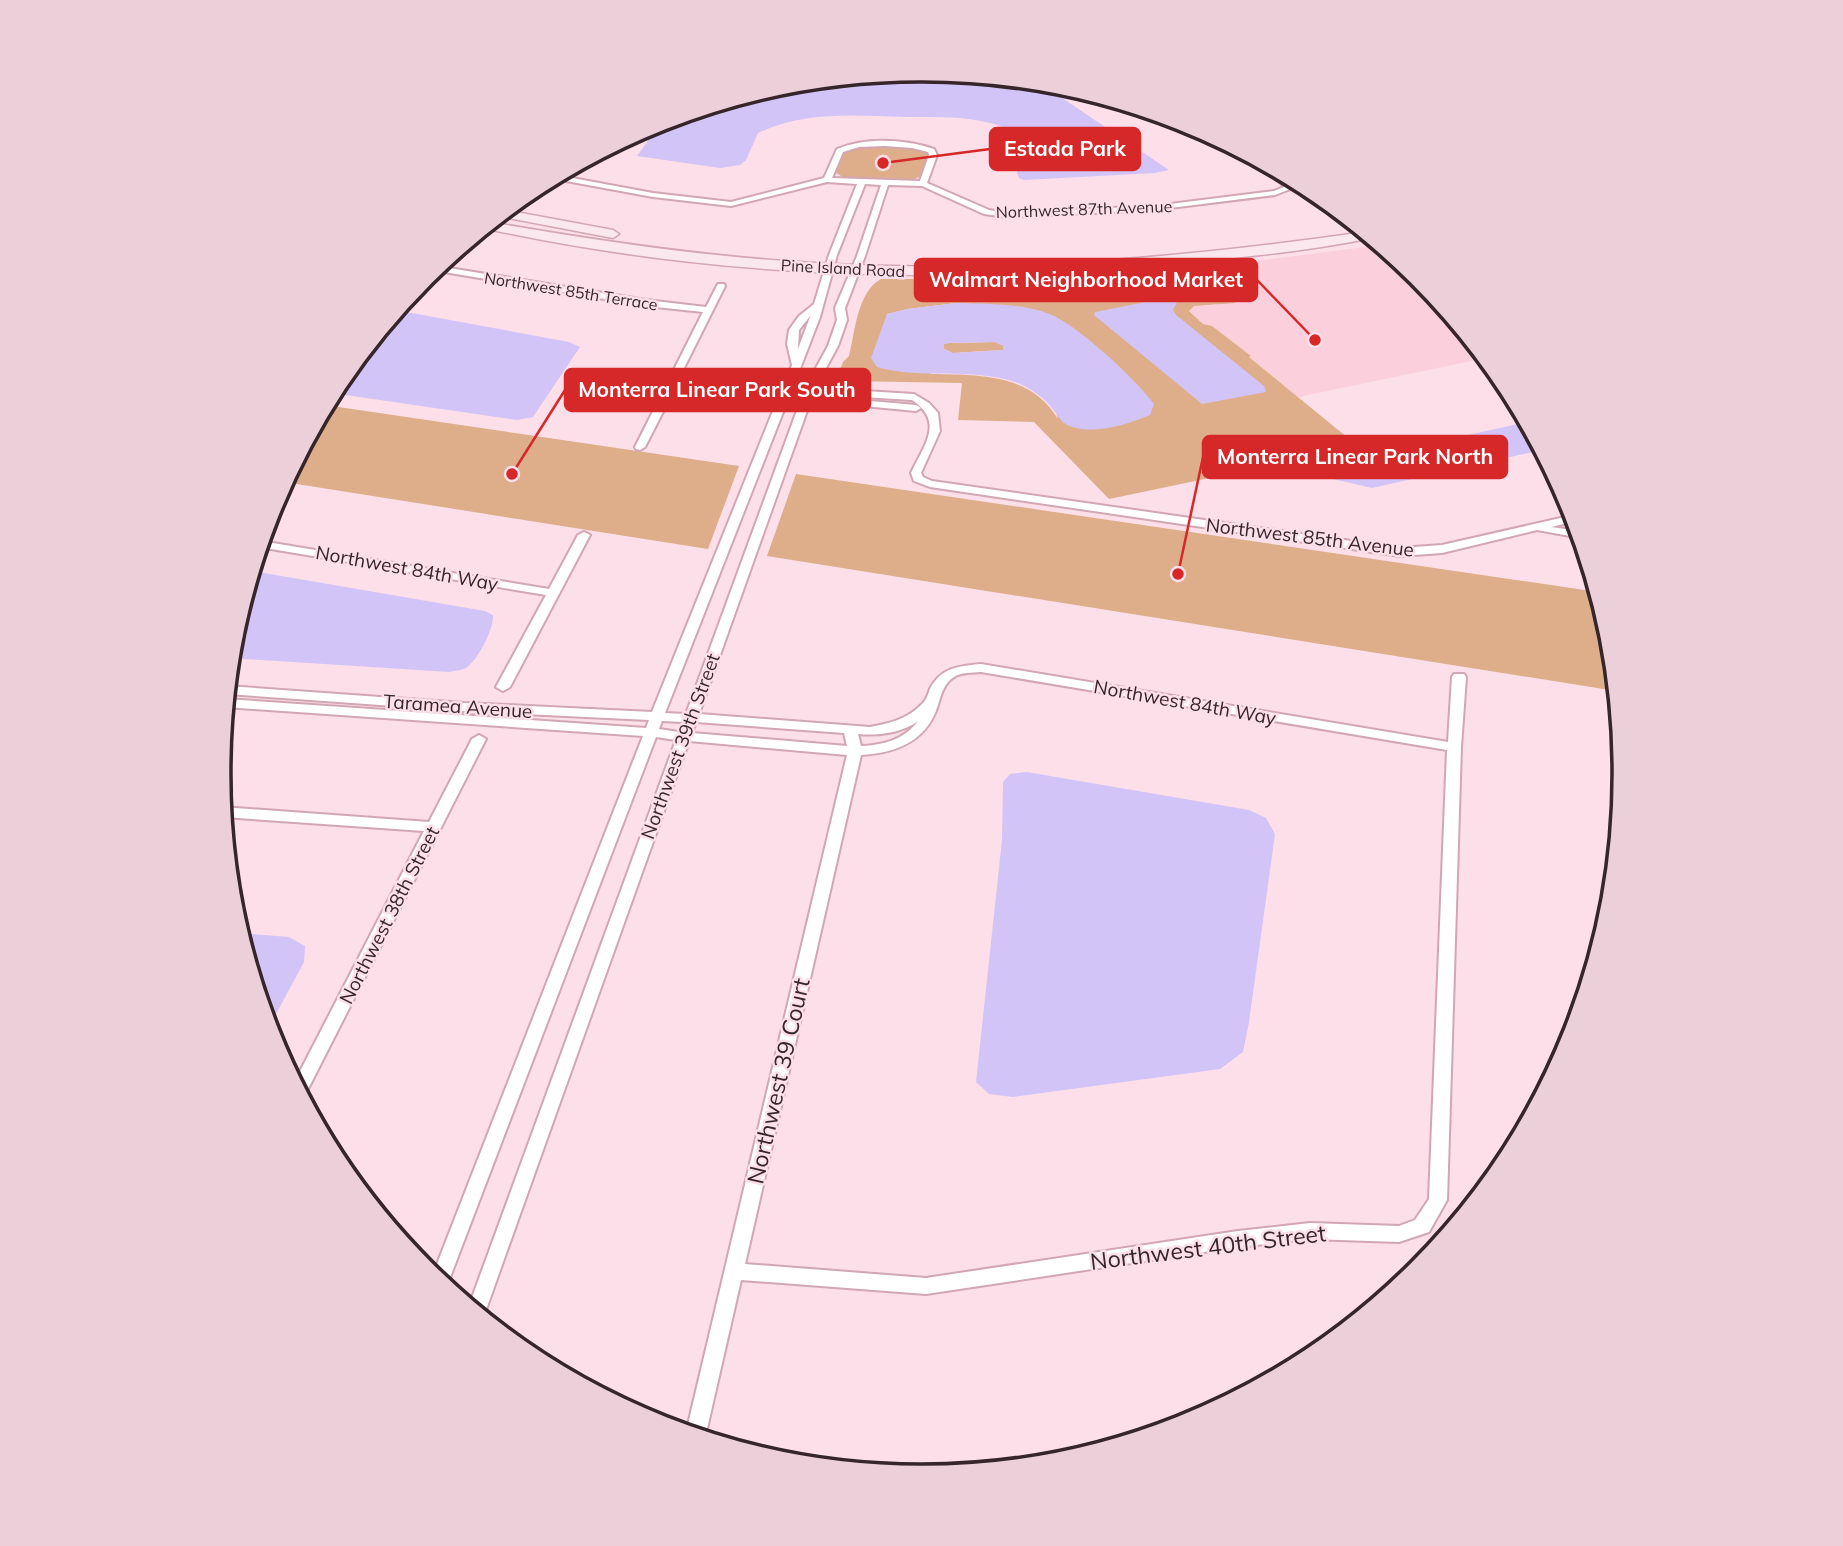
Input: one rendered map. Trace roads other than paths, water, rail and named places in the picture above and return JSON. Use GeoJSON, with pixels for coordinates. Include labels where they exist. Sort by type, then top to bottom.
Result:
{"type":"FeatureCollection","features":[{"type":"Feature","properties":{"kind":"main road","name":"Pine Island Road"},"geometry":{"type":"LineString","coordinates":[[514,216],[595,231],[831,262]]}},
{"type":"Feature","properties":{"kind":"main road","name":"Pine Island Road"},"geometry":{"type":"LineString","coordinates":[[498,227],[570,242],[660,254],[858,263],[979,272],[1126,265],[1266,252],[1357,237]]}},
{"type":"Feature","properties":{"kind":"main road","name":"Pine Island Road"},"geometry":{"type":"LineString","coordinates":[[858,263],[1098,256],[1239,244],[1345,228]]}},
{"type":"Feature","properties":{"kind":"street"},"geometry":{"type":"LineString","coordinates":[[827,180],[840,151],[846,145],[890,145],[932,148],[933,155],[923,184]]}},
{"type":"Feature","properties":{"kind":"street","name":"Northwest 87th Avenue"},"geometry":{"type":"LineString","coordinates":[[568,180],[653,195],[742,204],[827,180],[923,184],[987,212],[1006,215],[1154,208],[1263,195],[1288,188]]}},
{"type":"Feature","properties":{"kind":"street","name":"Northwest 39th Street"},"geometry":{"type":"LineString","coordinates":[[444,1271],[796,365],[790,341],[800,318],[819,305],[831,262],[862,182]]}},
{"type":"Feature","properties":{"kind":"street","name":"Northwest 39th Street"},"geometry":{"type":"LineString","coordinates":[[479,1303],[808,395],[833,346],[842,320],[840,308],[885,183]]}},
{"type":"Feature","properties":{"kind":"street","name":"Northwest 85th Terrace"},"geometry":{"type":"LineString","coordinates":[[449,270],[646,303],[709,310]]}},
{"type":"Feature","properties":{"kind":"street"},"geometry":{"type":"LineString","coordinates":[[640,447],[721,286]]}},
{"type":"Feature","properties":{"kind":"street"},"geometry":{"type":"LineString","coordinates":[[669,388],[808,395]]}},
{"type":"Feature","properties":{"kind":"street","name":"Northwest 85th Avenue"},"geometry":{"type":"LineString","coordinates":[[808,395],[908,405],[936,419],[936,428],[916,472],[918,479],[944,486],[1400,552],[1442,549],[1564,521]]}},
{"type":"Feature","properties":{"kind":"street"},"geometry":{"type":"LineString","coordinates":[[1534,528],[1569,533]]}},
{"type":"Feature","properties":{"kind":"street"},"geometry":{"type":"LineString","coordinates":[[503,687],[584,535]]}},
{"type":"Feature","properties":{"kind":"street","name":"Northwest 84th Way"},"geometry":{"type":"LineString","coordinates":[[269,546],[554,593]]}},
{"type":"Feature","properties":{"kind":"street","name":"Northwest 84th Way"},"geometry":{"type":"LineString","coordinates":[[855,750],[887,747],[912,736],[924,726],[942,681],[951,673],[981,668],[1454,747]]}},
{"type":"Feature","properties":{"kind":"street","name":"Northwest 40th Street"},"geometry":{"type":"LineString","coordinates":[[734,1271],[926,1286],[1238,1239],[1310,1231],[1399,1234],[1422,1226],[1438,1200],[1454,747],[1459,677]]}},
{"type":"Feature","properties":{"kind":"street","name":"Taramea Avenue"},"geometry":{"type":"LineString","coordinates":[[236,691],[654,725],[682,737],[855,750]]}},
{"type":"Feature","properties":{"kind":"street","name":"Taramea Avenue"},"geometry":{"type":"LineString","coordinates":[[235,703],[654,725],[689,718],[870,731],[899,726],[919,715],[933,702]]}},
{"type":"Feature","properties":{"kind":"street","name":"Northwest 39 Court"},"geometry":{"type":"LineString","coordinates":[[698,1426],[855,750],[850,729]]}},
{"type":"Feature","properties":{"kind":"street","name":"Northwest 38th Street"},"geometry":{"type":"LineString","coordinates":[[303,1081],[479,739]]}},
{"type":"Feature","properties":{"kind":"street"},"geometry":{"type":"LineString","coordinates":[[232,813],[435,827]]}},
{"type":"Feature","properties":{"kind":"place","name":"Estada Park"},"geometry":{"type":"Point","coordinates":[883,163]}},
{"type":"Feature","properties":{"kind":"place","name":"Walmart Neighborhood Market"},"geometry":{"type":"Point","coordinates":[1315,340]}},
{"type":"Feature","properties":{"kind":"place","name":"Monterra Linear Park South"},"geometry":{"type":"Point","coordinates":[512,474]}},
{"type":"Feature","properties":{"kind":"place","name":"Monterra Linear Park North"},"geometry":{"type":"Point","coordinates":[1178,574]}}]}
